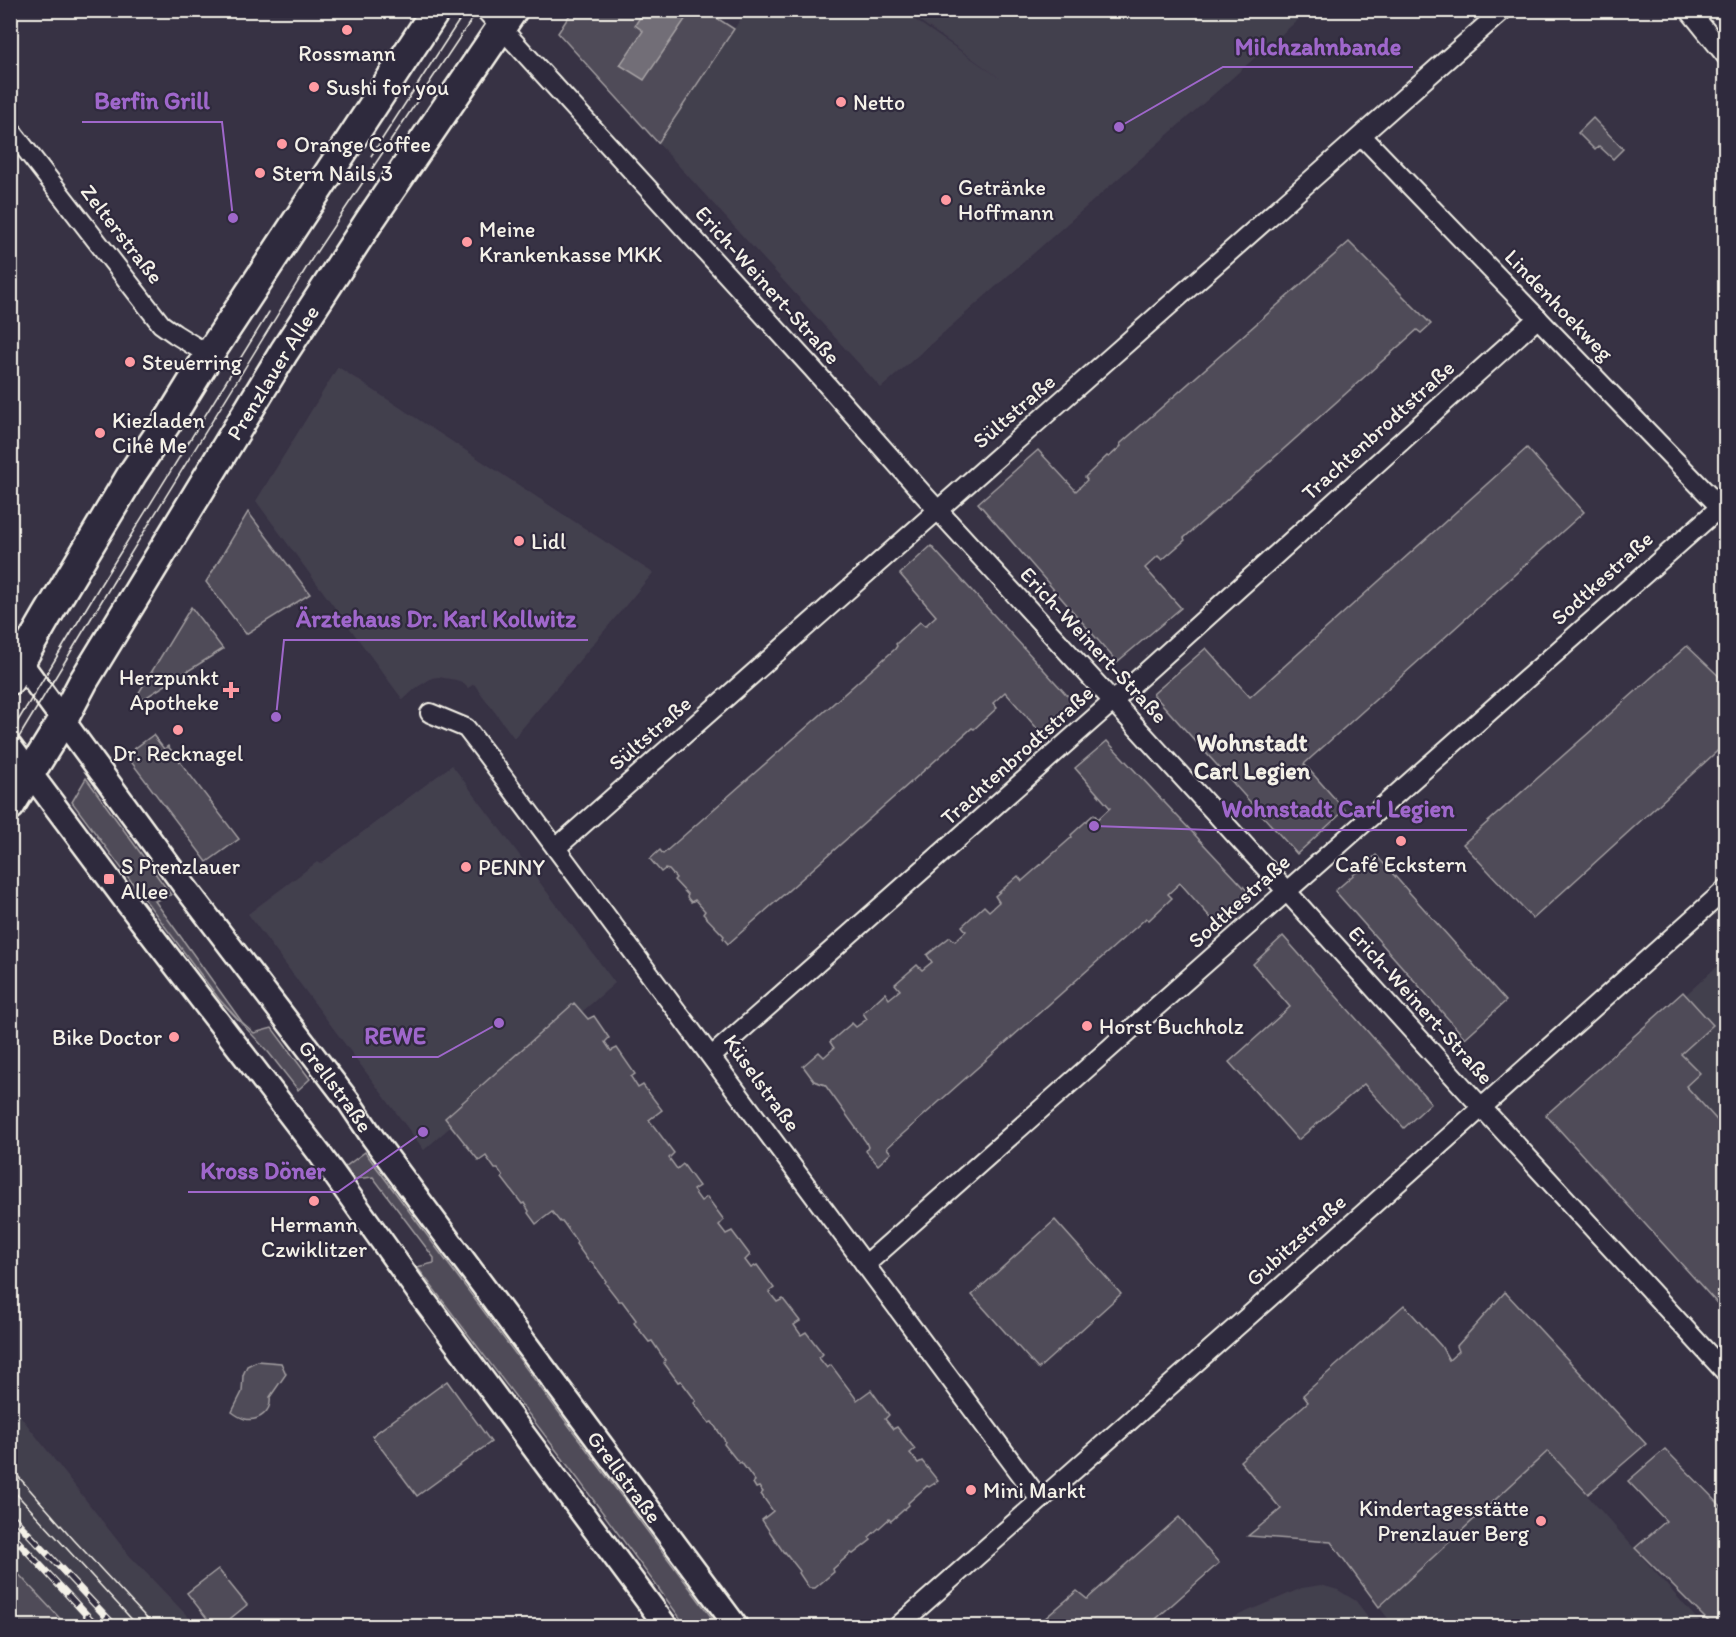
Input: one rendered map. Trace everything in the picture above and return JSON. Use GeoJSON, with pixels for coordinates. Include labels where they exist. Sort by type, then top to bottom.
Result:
{"type":"FeatureCollection","features":[{"type":"Feature","properties":{"kind":"main road"},"geometry":{"type":"LineString","coordinates":[[14,664],[47,616],[132,474],[436,10]]}},
{"type":"Feature","properties":{"kind":"main road","name":"Prenzlauer Allee"},"geometry":{"type":"LineString","coordinates":[[10,807],[63,720],[83,682],[284,352],[500,16]]}},
{"type":"Feature","properties":{"kind":"street","name":"Sültstraße"},"geometry":{"type":"LineString","coordinates":[[556,848],[1503,10]]}},
{"type":"Feature","properties":{"kind":"street"},"geometry":{"type":"LineString","coordinates":[[1689,10],[1725,56]]}},
{"type":"Feature","properties":{"kind":"street","name":"Erich-Weinert-Straße"},"geometry":{"type":"LineString","coordinates":[[500,16],[938,511],[1725,1373]]}},
{"type":"Feature","properties":{"kind":"street","name":"Zelterstraße"},"geometry":{"type":"LineString","coordinates":[[10,129],[161,324],[209,355]]}},
{"type":"Feature","properties":{"kind":"street","name":"Lindenhoekweg"},"geometry":{"type":"LineString","coordinates":[[1362,136],[1538,318],[1723,504]]}},
{"type":"Feature","properties":{"kind":"street","name":"Trachtenbrodtstraße"},"geometry":{"type":"LineString","coordinates":[[712,1056],[1113,702],[1538,318]]}},
{"type":"Feature","properties":{"kind":"street","name":"Sodtkestraße"},"geometry":{"type":"LineString","coordinates":[[866,1265],[1723,504]]}},
{"type":"Feature","properties":{"kind":"street","name":"Grellstraße"},"geometry":{"type":"LineString","coordinates":[[14,664],[63,720],[736,1626]]}},
{"type":"Feature","properties":{"kind":"street","name":"Küselstraße"},"geometry":{"type":"LineString","coordinates":[[430,713],[466,728],[1040,1500]]}},
{"type":"Feature","properties":{"kind":"street"},"geometry":{"type":"LineString","coordinates":[[10,746],[319,1153],[418,1292],[666,1626]]}},
{"type":"Feature","properties":{"kind":"street","name":"Gubitzstraße"},"geometry":{"type":"LineString","coordinates":[[898,1626],[1270,1297],[1725,889]]}},
{"type":"Feature","properties":{"kind":"shaded area"},"geometry":{"type":"Polygon","coordinates":[[[573,10],[706,11],[734,29],[658,143],[558,33],[573,10]]]}},
{"type":"Feature","properties":{"kind":"shaded area"},"geometry":{"type":"Polygon","coordinates":[[[644,11],[681,11],[688,15],[644,80],[620,65],[643,31],[635,25],[644,11]]]}},
{"type":"Feature","properties":{"kind":"shaded area"},"geometry":{"type":"Polygon","coordinates":[[[746,11],[902,11],[1001,79],[906,11],[1308,11],[881,388],[658,143],[746,11]]]}},
{"type":"Feature","properties":{"kind":"shaded area"},"geometry":{"type":"Polygon","coordinates":[[[1593,118],[1623,149],[1613,159],[1599,146],[1595,150],[1578,133],[1593,118]]]}},
{"type":"Feature","properties":{"kind":"shaded area"},"geometry":{"type":"Polygon","coordinates":[[[1349,242],[1431,324],[1421,333],[1417,330],[1162,560],[1158,556],[1145,568],[1181,608],[1117,662],[978,503],[1038,450],[1076,491],[1087,480],[1085,477],[1121,446],[1120,444],[1349,242]]]}},
{"type":"Feature","properties":{"kind":"shaded area"},"geometry":{"type":"Polygon","coordinates":[[[338,367],[653,573],[514,738],[474,684],[468,688],[456,680],[432,678],[403,700],[256,501],[338,367]]]}},
{"type":"Feature","properties":{"kind":"shaded area"},"geometry":{"type":"Polygon","coordinates":[[[1527,448],[1584,512],[1304,764],[1345,810],[1297,854],[1153,694],[1206,648],[1250,697],[1527,448]]]}},
{"type":"Feature","properties":{"kind":"shaded area"},"geometry":{"type":"Polygon","coordinates":[[[248,512],[310,594],[246,634],[206,582],[248,512]]]}},
{"type":"Feature","properties":{"kind":"shaded area"},"geometry":{"type":"Polygon","coordinates":[[[931,546],[1075,704],[1042,734],[1005,692],[993,703],[997,708],[974,729],[972,728],[728,944],[724,936],[703,914],[705,911],[695,900],[691,902],[687,897],[688,895],[674,880],[676,878],[669,870],[665,869],[661,872],[650,859],[660,850],[663,854],[895,649],[896,644],[920,622],[925,626],[936,616],[900,574],[931,546]]]}},
{"type":"Feature","properties":{"kind":"shaded area"},"geometry":{"type":"Polygon","coordinates":[[[191,607],[223,649],[137,703],[135,699],[191,607]]]}},
{"type":"Feature","properties":{"kind":"shaded area"},"geometry":{"type":"Polygon","coordinates":[[[1687,646],[1725,682],[1725,744],[1533,919],[1463,844],[1687,646]]]}},
{"type":"Feature","properties":{"kind":"shaded area"},"geometry":{"type":"Polygon","coordinates":[[[153,735],[164,749],[168,746],[239,839],[207,862],[126,755],[153,735]]]}},
{"type":"Feature","properties":{"kind":"shaded area"},"geometry":{"type":"Polygon","coordinates":[[[1107,741],[1252,896],[1218,926],[1180,883],[1168,894],[1172,898],[1149,920],[1146,918],[887,1148],[891,1153],[878,1165],[866,1151],[868,1147],[866,1142],[825,1085],[814,1081],[803,1066],[819,1052],[824,1057],[834,1048],[830,1042],[852,1023],[856,1027],[867,1019],[863,1013],[885,993],[889,999],[900,990],[895,984],[917,965],[922,970],[932,962],[927,955],[950,937],[955,941],[966,931],[962,926],[984,906],[989,911],[999,902],[995,896],[1018,876],[1022,881],[1072,837],[1071,835],[1094,814],[1098,819],[1110,808],[1075,768],[1107,741]]]}},
{"type":"Feature","properties":{"kind":"shaded area"},"geometry":{"type":"Polygon","coordinates":[[[452,765],[615,983],[424,1150],[248,914],[317,862],[320,864],[452,765]]]}},
{"type":"Feature","properties":{"kind":"shaded area"},"geometry":{"type":"Polygon","coordinates":[[[86,778],[171,895],[155,901],[242,1022],[254,1033],[272,1028],[310,1079],[298,1090],[269,1053],[219,999],[72,802],[86,778]]]}},
{"type":"Feature","properties":{"kind":"shaded area"},"geometry":{"type":"Polygon","coordinates":[[[1376,855],[1506,1001],[1465,1038],[1335,891],[1376,855]]]}},
{"type":"Feature","properties":{"kind":"shaded area"},"geometry":{"type":"Polygon","coordinates":[[[1283,936],[1431,1103],[1404,1128],[1364,1084],[1298,1140],[1229,1062],[1290,1007],[1253,964],[1283,936]]]}},
{"type":"Feature","properties":{"kind":"shaded area"},"geometry":{"type":"Polygon","coordinates":[[[1725,959],[1725,1184],[1609,1065],[1725,959]]]}},
{"type":"Feature","properties":{"kind":"shaded area"},"geometry":{"type":"Polygon","coordinates":[[[1683,992],[1713,1025],[1681,1054],[1700,1073],[1686,1086],[1725,1129],[1725,1312],[1546,1115],[1683,992]]]}},
{"type":"Feature","properties":{"kind":"shaded area"},"geometry":{"type":"Polygon","coordinates":[[[574,1003],[588,1019],[594,1016],[609,1038],[605,1042],[611,1051],[617,1048],[635,1074],[631,1077],[638,1088],[643,1085],[662,1110],[649,1120],[674,1153],[669,1158],[677,1169],[683,1164],[699,1186],[693,1190],[701,1201],[707,1197],[724,1220],[719,1225],[726,1234],[732,1231],[750,1255],[745,1260],[751,1268],[757,1265],[774,1288],[769,1292],[777,1302],[783,1299],[800,1321],[794,1325],[801,1335],[806,1332],[823,1354],[819,1358],[827,1368],[831,1365],[857,1400],[871,1390],[889,1415],[885,1419],[893,1429],[897,1427],[915,1449],[910,1453],[918,1463],[922,1461],[938,1481],[927,1486],[891,1521],[889,1519],[869,1537],[871,1540],[853,1554],[851,1553],[815,1588],[809,1588],[799,1573],[800,1571],[784,1553],[762,1520],[773,1511],[761,1494],[763,1492],[759,1487],[756,1488],[753,1483],[755,1481],[724,1444],[725,1441],[712,1422],[709,1423],[694,1403],[696,1401],[681,1381],[678,1382],[664,1363],[665,1360],[652,1341],[649,1342],[634,1323],[636,1320],[605,1283],[606,1281],[592,1262],[589,1262],[563,1222],[560,1222],[552,1212],[536,1224],[524,1203],[522,1204],[502,1178],[498,1169],[495,1169],[486,1156],[479,1161],[445,1118],[574,1003]]]}},
{"type":"Feature","properties":{"kind":"shaded area"},"geometry":{"type":"Polygon","coordinates":[[[365,1152],[718,1626],[686,1626],[417,1267],[434,1263],[434,1258],[373,1177],[354,1179],[345,1167],[365,1152]]]}},
{"type":"Feature","properties":{"kind":"shaded area"},"geometry":{"type":"Polygon","coordinates":[[[1055,1220],[1121,1294],[1038,1369],[972,1295],[1055,1220]]]}},
{"type":"Feature","properties":{"kind":"shaded area"},"geometry":{"type":"Polygon","coordinates":[[[1505,1292],[1646,1444],[1588,1494],[1548,1451],[1379,1607],[1331,1542],[1248,1536],[1281,1509],[1240,1461],[1308,1402],[1303,1395],[1404,1305],[1441,1346],[1449,1360],[1459,1351],[1457,1346],[1505,1292]]]}},
{"type":"Feature","properties":{"kind":"shaded area"},"geometry":{"type":"Polygon","coordinates":[[[257,1361],[281,1363],[286,1374],[270,1397],[267,1411],[255,1419],[245,1419],[232,1412],[242,1392],[243,1375],[247,1366],[257,1361]]]}},
{"type":"Feature","properties":{"kind":"shaded area"},"geometry":{"type":"Polygon","coordinates":[[[447,1381],[491,1442],[417,1496],[372,1436],[447,1381]]]}},
{"type":"Feature","properties":{"kind":"shaded area"},"geometry":{"type":"Polygon","coordinates":[[[11,1404],[128,1554],[197,1626],[27,1626],[11,1609],[11,1404]]]}},
{"type":"Feature","properties":{"kind":"shaded area"},"geometry":{"type":"Polygon","coordinates":[[[1665,1449],[1725,1510],[1725,1626],[1713,1626],[1635,1548],[1666,1521],[1628,1481],[1665,1449]]]}},
{"type":"Feature","properties":{"kind":"shaded area","name":"Kindertagesstätte Prenzlauer Berg"},"geometry":{"type":"Polygon","coordinates":[[[1548,1451],[1703,1626],[1394,1626],[1379,1607],[1548,1451]]]}},
{"type":"Feature","properties":{"kind":"shaded area"},"geometry":{"type":"Polygon","coordinates":[[[1179,1517],[1219,1563],[1148,1626],[1036,1626],[1077,1591],[1087,1599],[1179,1517]]]}},
{"type":"Feature","properties":{"kind":"shaded area"},"geometry":{"type":"Polygon","coordinates":[[[11,1566],[67,1626],[11,1626],[11,1566]]]}},
{"type":"Feature","properties":{"kind":"shaded area"},"geometry":{"type":"Polygon","coordinates":[[[218,1569],[247,1605],[221,1626],[213,1626],[187,1593],[218,1569]]]}},
{"type":"Feature","properties":{"kind":"shaded area"},"geometry":{"type":"Polygon","coordinates":[[[1321,1585],[1338,1590],[1356,1601],[1375,1626],[1213,1626],[1302,1588],[1321,1585]]]}},
{"type":"Feature","properties":{"kind":"tram line"},"geometry":{"type":"LineString","coordinates":[[371,156],[466,10]]}},
{"type":"Feature","properties":{"kind":"tram line"},"geometry":{"type":"LineString","coordinates":[[10,752],[313,257],[478,10]]}},
{"type":"Feature","properties":{"kind":"tram line"},"geometry":{"type":"LineString","coordinates":[[10,734],[269,312]]}},
{"type":"Feature","properties":{"kind":"tram line"},"geometry":{"type":"LineString","coordinates":[[10,1467],[154,1626]]}},
{"type":"Feature","properties":{"kind":"tram line"},"geometry":{"type":"LineString","coordinates":[[10,1487],[138,1626]]}},
{"type":"Feature","properties":{"kind":"railway"},"geometry":{"type":"LineString","coordinates":[[10,1514],[115,1626]]}},
{"type":"Feature","properties":{"kind":"railway"},"geometry":{"type":"LineString","coordinates":[[10,1533],[97,1626]]}},
{"type":"Feature","properties":{"kind":"place","name":"Rossmann"},"geometry":{"type":"Point","coordinates":[347,30]}},
{"type":"Feature","properties":{"kind":"place","name":"Sushi for you"},"geometry":{"type":"Point","coordinates":[314,87]}},
{"type":"Feature","properties":{"kind":"place","name":"Netto"},"geometry":{"type":"Point","coordinates":[841,102]}},
{"type":"Feature","properties":{"kind":"place","name":"Milchzahnbande"},"geometry":{"type":"Point","coordinates":[1119,127]}},
{"type":"Feature","properties":{"kind":"place","name":"Orange Coffee"},"geometry":{"type":"Point","coordinates":[282,144]}},
{"type":"Feature","properties":{"kind":"place","name":"Stern Nails 3"},"geometry":{"type":"Point","coordinates":[260,173]}},
{"type":"Feature","properties":{"kind":"place","name":"Getränke Hoffmann"},"geometry":{"type":"Point","coordinates":[946,200]}},
{"type":"Feature","properties":{"kind":"place","name":"Berfin Grill"},"geometry":{"type":"Point","coordinates":[233,218]}},
{"type":"Feature","properties":{"kind":"place","name":"Meine Krankenkasse MKK"},"geometry":{"type":"Point","coordinates":[467,242]}},
{"type":"Feature","properties":{"kind":"place","name":"Steuerring"},"geometry":{"type":"Point","coordinates":[130,362]}},
{"type":"Feature","properties":{"kind":"place","name":"Kiezladen Cihê Me"},"geometry":{"type":"Point","coordinates":[100,433]}},
{"type":"Feature","properties":{"kind":"place","name":"Lidl"},"geometry":{"type":"Point","coordinates":[519,541]}},
{"type":"Feature","properties":{"kind":"place","name":"Herzpunkt Apotheke"},"geometry":{"type":"Point","coordinates":[231,690]}},
{"type":"Feature","properties":{"kind":"place","name":"Ärztehaus Dr. Karl Kollwitz"},"geometry":{"type":"Point","coordinates":[276,717]}},
{"type":"Feature","properties":{"kind":"place","name":"Dr. Recknagel"},"geometry":{"type":"Point","coordinates":[178,730]}},
{"type":"Feature","properties":{"kind":"place","name":"Wohnstadt Carl Legien"},"geometry":{"type":"Point","coordinates":[1094,826]}},
{"type":"Feature","properties":{"kind":"place","name":"Café Eckstern"},"geometry":{"type":"Point","coordinates":[1401,841]}},
{"type":"Feature","properties":{"kind":"place","name":"PENNY"},"geometry":{"type":"Point","coordinates":[466,867]}},
{"type":"Feature","properties":{"kind":"place","name":"S Prenzlauer Allee"},"geometry":{"type":"Point","coordinates":[109,879]}},
{"type":"Feature","properties":{"kind":"place","name":"REWE"},"geometry":{"type":"Point","coordinates":[499,1023]}},
{"type":"Feature","properties":{"kind":"place","name":"Horst Buchholz"},"geometry":{"type":"Point","coordinates":[1087,1026]}},
{"type":"Feature","properties":{"kind":"place","name":"Bike Doctor"},"geometry":{"type":"Point","coordinates":[174,1037]}},
{"type":"Feature","properties":{"kind":"place","name":"Kross Döner"},"geometry":{"type":"Point","coordinates":[423,1132]}},
{"type":"Feature","properties":{"kind":"place","name":"Hermann Czwiklitzer"},"geometry":{"type":"Point","coordinates":[314,1201]}},
{"type":"Feature","properties":{"kind":"place","name":"Mini Markt"},"geometry":{"type":"Point","coordinates":[971,1490]}},
{"type":"Feature","properties":{"kind":"place","name":"Kindertagesstätte Prenzlauer Berg"},"geometry":{"type":"Point","coordinates":[1541,1521]}},
{"type":"Feature","properties":{"kind":"district","name":"Wohnstadt Carl Legien"},"geometry":{"type":"Point","coordinates":[1252,756]}}]}
